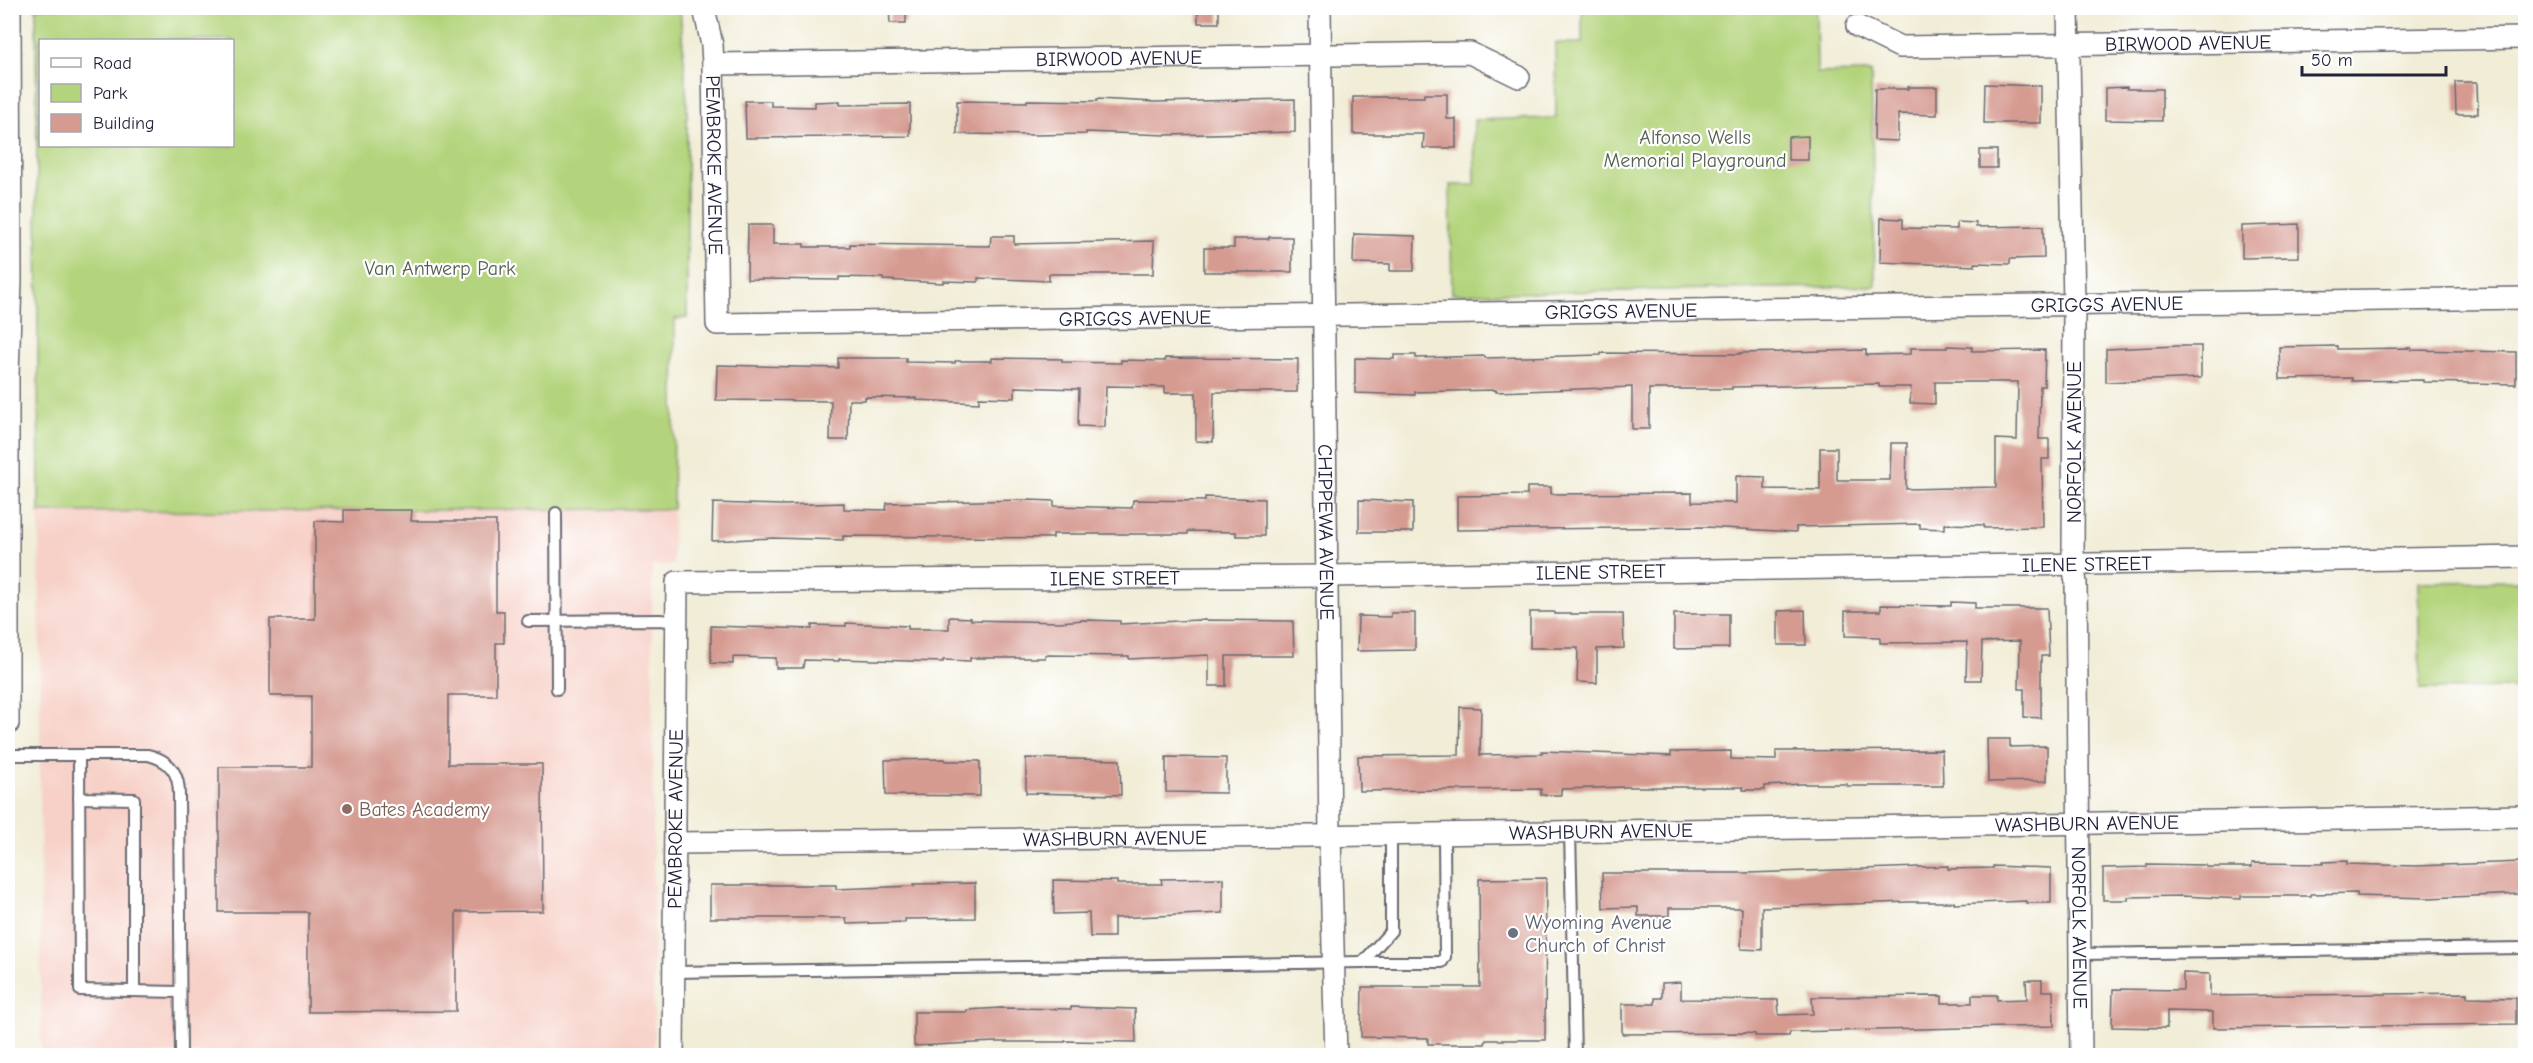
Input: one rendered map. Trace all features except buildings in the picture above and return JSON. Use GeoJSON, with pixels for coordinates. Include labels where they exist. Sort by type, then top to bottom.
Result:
{"type":"FeatureCollection","features":[{"type":"Feature","properties":{"kind":"street"},"geometry":{"type":"LineString","coordinates":[[8,724],[8,64],[10,8]]}},
{"type":"Feature","properties":{"kind":"street","name":"PEMBROKE AVENUE"},"geometry":{"type":"LineString","coordinates":[[704,8],[712,45],[713,64],[717,324]]}},
{"type":"Feature","properties":{"kind":"street","name":"CHIPPEWA AVENUE"},"geometry":{"type":"LineString","coordinates":[[1320,8],[1330,836],[1336,1056]]}},
{"type":"Feature","properties":{"kind":"street","name":"NORFOLK AVENUE"},"geometry":{"type":"LineString","coordinates":[[2068,8],[2074,304],[2073,563],[2076,583],[2080,823],[2081,1056]]}},
{"type":"Feature","properties":{"kind":"street","name":"BIRWOOD AVENUE"},"geometry":{"type":"LineString","coordinates":[[1857,26],[1900,47],[2526,38]]}},
{"type":"Feature","properties":{"kind":"street","name":"BIRWOOD AVENUE"},"geometry":{"type":"LineString","coordinates":[[713,64],[1470,53],[1519,77]]}},
{"type":"Feature","properties":{"kind":"street","name":"GRIGGS AVENUE"},"geometry":{"type":"LineString","coordinates":[[717,324],[2526,298]]}},
{"type":"Feature","properties":{"kind":"street","name":"ILENE STREET"},"geometry":{"type":"LineString","coordinates":[[676,582],[1328,576],[2526,557]]}},
{"type":"Feature","properties":{"kind":"street","name":"PEMBROKE AVENUE"},"geometry":{"type":"LineString","coordinates":[[673,1056],[676,582]]}},
{"type":"Feature","properties":{"kind":"street","name":"WASHBURN AVENUE"},"geometry":{"type":"LineString","coordinates":[[675,843],[1330,836],[2526,816]]}},
{"type":"Feature","properties":{"kind":"lane"},"geometry":{"type":"LineString","coordinates":[[556,513],[557,689]]}},
{"type":"Feature","properties":{"kind":"lane"},"geometry":{"type":"LineString","coordinates":[[528,621],[676,622]]}},
{"type":"Feature","properties":{"kind":"lane"},"geometry":{"type":"LineString","coordinates":[[8,755],[148,755],[162,758],[177,775],[180,849],[181,1056]]}},
{"type":"Feature","properties":{"kind":"lane"},"geometry":{"type":"LineString","coordinates":[[79,755],[80,990],[180,992]]}},
{"type":"Feature","properties":{"kind":"lane"},"geometry":{"type":"LineString","coordinates":[[79,798],[134,799],[134,990]]}},
{"type":"Feature","properties":{"kind":"lane"},"geometry":{"type":"LineString","coordinates":[[1570,831],[1575,1056]]}},
{"type":"Feature","properties":{"kind":"lane"},"geometry":{"type":"LineString","coordinates":[[1363,962],[1391,931],[1391,834]]}},
{"type":"Feature","properties":{"kind":"lane"},"geometry":{"type":"LineString","coordinates":[[674,972],[1442,962],[1445,957],[1444,834]]}},
{"type":"Feature","properties":{"kind":"lane"},"geometry":{"type":"LineString","coordinates":[[2081,954],[2526,948]]}},
{"type":"Feature","properties":{"kind":"shaded area","name":"Bates Academy"},"geometry":{"type":"Polygon","coordinates":[[[673,509],[673,565],[652,566],[654,1052],[41,1054],[39,512],[673,509]]]}},
{"type":"Feature","properties":{"kind":"green space","name":"Van Antwerp Park"},"geometry":{"type":"Polygon","coordinates":[[[36,8],[680,8],[687,101],[687,318],[675,319],[673,509],[39,512],[36,8]]]}},
{"type":"Feature","properties":{"kind":"green space","name":"Alfonso Wells Memorial Playground"},"geometry":{"type":"Polygon","coordinates":[[[1582,8],[1816,8],[1817,73],[1871,72],[1875,286],[1452,294],[1450,185],[1475,185],[1474,120],[1556,118],[1555,43],[1582,43],[1582,8]]]}},
{"type":"Feature","properties":{"kind":"green space"},"geometry":{"type":"Polygon","coordinates":[[[2525,581],[2525,688],[2420,689],[2418,582],[2525,581]]]}},
{"type":"Feature","properties":{"kind":"place","name":"Bates Academy"},"geometry":{"type":"Point","coordinates":[347,809]}},
{"type":"Feature","properties":{"kind":"place","name":"Wyoming Avenue Church of Christ"},"geometry":{"type":"Point","coordinates":[1513,933]}}]}
